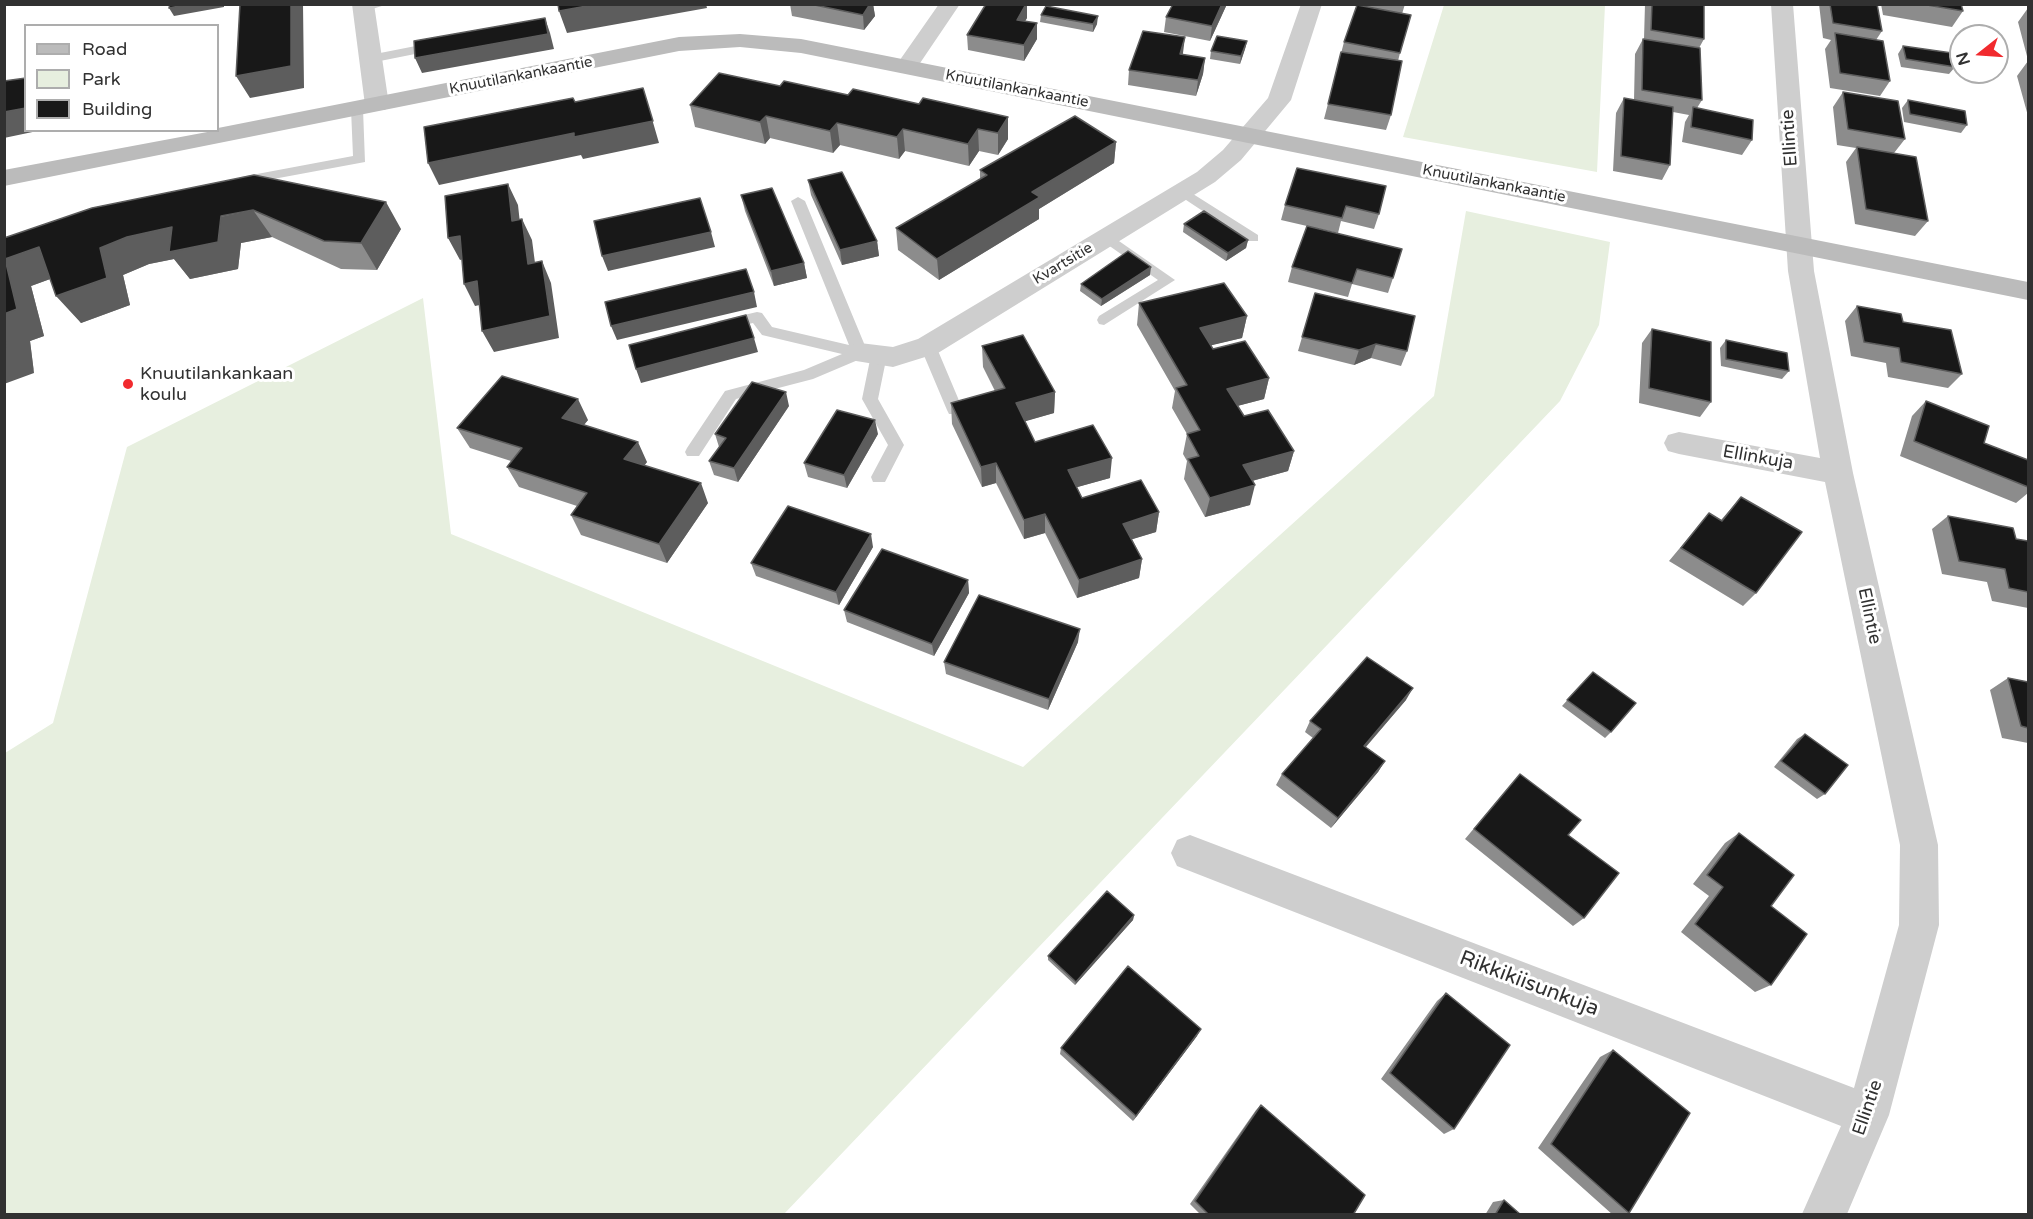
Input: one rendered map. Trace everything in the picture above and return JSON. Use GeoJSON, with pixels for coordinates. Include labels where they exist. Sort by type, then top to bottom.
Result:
{"type":"FeatureCollection","features":[{"type":"Feature","properties":{"kind":"street"},"geometry":{"type":"LineString","coordinates":[[906,67],[950,4]]}},
{"type":"Feature","properties":{"kind":"street","name":"Kvartsitie"},"geometry":{"type":"LineString","coordinates":[[869,354],[893,357],[928,346],[1215,170],[1279,100],[1312,4]]}},
{"type":"Feature","properties":{"kind":"street","name":"Ellintie"},"geometry":{"type":"LineString","coordinates":[[1782,4],[1797,244],[1838,473],[1919,845],[1919,925],[1868,1115],[1824,1215]]}},
{"type":"Feature","properties":{"kind":"street"},"geometry":{"type":"LineString","coordinates":[[367,107],[370,6]]}},
{"type":"Feature","properties":{"kind":"street","name":"Knuutilankankaantie"},"geometry":{"type":"LineString","coordinates":[[4,178],[679,44],[716,39],[754,40],[801,46],[2028,291]]}},
{"type":"Feature","properties":{"kind":"street","name":"Ellinkuja"},"geometry":{"type":"LineString","coordinates":[[1679,443],[1838,473]]}},
{"type":"Feature","properties":{"kind":"street","name":"Rikkikiisunkuja"},"geometry":{"type":"LineString","coordinates":[[1190,853],[1868,1115]]}},
{"type":"Feature","properties":{"kind":"lane"},"geometry":{"type":"LineString","coordinates":[[370,59],[449,44]]}},
{"type":"Feature","properties":{"kind":"lane"},"geometry":{"type":"LineString","coordinates":[[231,183],[360,159],[367,107]]}},
{"type":"Feature","properties":{"kind":"lane"},"geometry":{"type":"LineString","coordinates":[[1182,191],[1253,238]]}},
{"type":"Feature","properties":{"kind":"lane"},"geometry":{"type":"LineString","coordinates":[[798,201],[869,354],[870,399],[896,445],[879,477]]}},
{"type":"Feature","properties":{"kind":"lane"},"geometry":{"type":"LineString","coordinates":[[1104,320],[1168,280],[1106,237]]}},
{"type":"Feature","properties":{"kind":"lane"},"geometry":{"type":"LineString","coordinates":[[711,328],[757,317],[768,331],[869,354]]}},
{"type":"Feature","properties":{"kind":"lane"},"geometry":{"type":"LineString","coordinates":[[928,346],[955,410]]}},
{"type":"Feature","properties":{"kind":"lane"},"geometry":{"type":"LineString","coordinates":[[693,452],[731,395],[808,375],[869,354]]}},
{"type":"Feature","properties":{"kind":"green space"},"geometry":{"type":"Polygon","coordinates":[[[1444,5],[1605,5],[1597,172],[1403,137],[1444,5]]]}},
{"type":"Feature","properties":{"kind":"green space"},"geometry":{"type":"Polygon","coordinates":[[[1466,211],[1610,242],[1599,325],[1560,401],[784,1214],[5,1214],[5,753],[53,723],[127,447],[423,298],[451,534],[1023,767],[1434,396],[1466,211]]]}},
{"type":"Feature","properties":{"kind":"building"},"geometry":{"type":"Polygon","coordinates":[[[170,4],[190,4],[169,8],[170,4]]]}},
{"type":"Feature","properties":{"kind":"building"},"geometry":{"type":"Polygon","coordinates":[[[240,4],[291,4],[291,66],[236,76],[240,4]]]}},
{"type":"Feature","properties":{"kind":"building"},"geometry":{"type":"Polygon","coordinates":[[[558,4],[598,4],[559,11],[558,4]]]}},
{"type":"Feature","properties":{"kind":"building"},"geometry":{"type":"Polygon","coordinates":[[[810,4],[870,4],[863,15],[810,4]]]}},
{"type":"Feature","properties":{"kind":"building"},"geometry":{"type":"Polygon","coordinates":[[[986,4],[1026,4],[1017,20],[1037,23],[1024,45],[967,35],[986,4]]]}},
{"type":"Feature","properties":{"kind":"building"},"geometry":{"type":"Polygon","coordinates":[[[1173,4],[1222,4],[1212,26],[1166,17],[1173,4]]]}},
{"type":"Feature","properties":{"kind":"building"},"geometry":{"type":"Polygon","coordinates":[[[1652,4],[1704,4],[1704,39],[1651,30],[1652,4]]]}},
{"type":"Feature","properties":{"kind":"building"},"geometry":{"type":"Polygon","coordinates":[[[1830,4],[1877,4],[1882,31],[1833,23],[1830,4]]]}},
{"type":"Feature","properties":{"kind":"building"},"geometry":{"type":"Polygon","coordinates":[[[1921,4],[1961,4],[1963,11],[1921,4]]]}},
{"type":"Feature","properties":{"kind":"building"},"geometry":{"type":"Polygon","coordinates":[[[1357,5],[1411,15],[1400,53],[1344,42],[1357,5]]]}},
{"type":"Feature","properties":{"kind":"building"},"geometry":{"type":"Polygon","coordinates":[[[1046,6],[1098,16],[1093,24],[1041,15],[1046,6]]]}},
{"type":"Feature","properties":{"kind":"building"},"geometry":{"type":"Polygon","coordinates":[[[545,18],[548,34],[415,58],[414,41],[545,18]]]}},
{"type":"Feature","properties":{"kind":"building"},"geometry":{"type":"Polygon","coordinates":[[[1143,31],[1185,37],[1180,54],[1205,58],[1198,80],[1129,70],[1143,31]]]}},
{"type":"Feature","properties":{"kind":"building"},"geometry":{"type":"Polygon","coordinates":[[[1835,33],[1883,41],[1890,81],[1840,73],[1835,33]]]}},
{"type":"Feature","properties":{"kind":"building"},"geometry":{"type":"Polygon","coordinates":[[[1217,36],[1247,41],[1241,56],[1211,51],[1217,36]]]}},
{"type":"Feature","properties":{"kind":"building"},"geometry":{"type":"Polygon","coordinates":[[[1643,39],[1700,48],[1702,100],[1642,90],[1643,39]]]}},
{"type":"Feature","properties":{"kind":"building"},"geometry":{"type":"Polygon","coordinates":[[[1903,46],[1949,53],[1949,66],[1906,59],[1903,46]]]}},
{"type":"Feature","properties":{"kind":"building"},"geometry":{"type":"Polygon","coordinates":[[[1341,52],[1402,61],[1391,115],[1328,104],[1341,52]]]}},
{"type":"Feature","properties":{"kind":"building"},"geometry":{"type":"Polygon","coordinates":[[[719,73],[780,86],[784,81],[848,95],[853,89],[919,104],[923,98],[1008,117],[998,133],[978,129],[968,144],[903,129],[897,137],[837,123],[830,131],[766,116],[760,122],[690,105],[719,73]]]}},
{"type":"Feature","properties":{"kind":"building"},"geometry":{"type":"Polygon","coordinates":[[[24,78],[24,108],[4,112],[4,81],[24,78]]]}},
{"type":"Feature","properties":{"kind":"building"},"geometry":{"type":"Polygon","coordinates":[[[643,88],[653,121],[574,137],[574,133],[428,163],[424,127],[573,98],[575,102],[643,88]]]}},
{"type":"Feature","properties":{"kind":"building"},"geometry":{"type":"Polygon","coordinates":[[[1843,92],[1898,101],[1905,139],[1848,129],[1843,92]]]}},
{"type":"Feature","properties":{"kind":"building"},"geometry":{"type":"Polygon","coordinates":[[[1624,98],[1673,107],[1670,165],[1621,156],[1624,98]]]}},
{"type":"Feature","properties":{"kind":"building"},"geometry":{"type":"Polygon","coordinates":[[[1908,100],[1965,111],[1967,125],[1910,114],[1908,100]]]}},
{"type":"Feature","properties":{"kind":"building"},"geometry":{"type":"Polygon","coordinates":[[[1693,107],[1753,120],[1752,140],[1691,127],[1693,107]]]}},
{"type":"Feature","properties":{"kind":"building"},"geometry":{"type":"Polygon","coordinates":[[[1075,116],[1116,142],[1032,192],[1040,197],[937,259],[896,228],[987,175],[980,170],[1075,116]]]}},
{"type":"Feature","properties":{"kind":"building"},"geometry":{"type":"Polygon","coordinates":[[[1857,147],[1916,157],[1928,221],[1866,209],[1857,147]]]}},
{"type":"Feature","properties":{"kind":"building"},"geometry":{"type":"Polygon","coordinates":[[[1297,168],[1386,186],[1379,214],[1346,206],[1342,218],[1285,205],[1297,168]]]}},
{"type":"Feature","properties":{"kind":"building"},"geometry":{"type":"Polygon","coordinates":[[[842,172],[877,241],[840,250],[808,180],[842,172]]]}},
{"type":"Feature","properties":{"kind":"building"},"geometry":{"type":"Polygon","coordinates":[[[254,175],[386,202],[361,243],[324,241],[253,210],[221,216],[218,242],[169,252],[172,227],[127,237],[100,248],[107,278],[56,296],[39,247],[5,259],[17,309],[4,314],[4,238],[92,208],[254,175]]]}},
{"type":"Feature","properties":{"kind":"building"},"geometry":{"type":"Polygon","coordinates":[[[508,184],[512,221],[522,219],[528,264],[542,261],[550,316],[482,331],[477,281],[464,284],[460,236],[448,238],[445,196],[508,184]]]}},
{"type":"Feature","properties":{"kind":"building"},"geometry":{"type":"Polygon","coordinates":[[[772,188],[804,263],[771,271],[741,195],[772,188]]]}},
{"type":"Feature","properties":{"kind":"building"},"geometry":{"type":"Polygon","coordinates":[[[700,198],[711,232],[602,256],[594,221],[700,198]]]}},
{"type":"Feature","properties":{"kind":"building"},"geometry":{"type":"Polygon","coordinates":[[[1204,211],[1248,240],[1228,253],[1184,224],[1204,211]]]}},
{"type":"Feature","properties":{"kind":"building"},"geometry":{"type":"Polygon","coordinates":[[[1307,226],[1402,249],[1393,278],[1357,269],[1352,283],[1292,267],[1307,226]]]}},
{"type":"Feature","properties":{"kind":"building"},"geometry":{"type":"Polygon","coordinates":[[[1128,251],[1151,267],[1102,299],[1081,284],[1128,251]]]}},
{"type":"Feature","properties":{"kind":"building"},"geometry":{"type":"Polygon","coordinates":[[[746,269],[754,292],[611,326],[605,302],[746,269]]]}},
{"type":"Feature","properties":{"kind":"building"},"geometry":{"type":"Polygon","coordinates":[[[1224,283],[1247,316],[1200,328],[1213,349],[1245,341],[1269,378],[1227,389],[1244,416],[1268,410],[1294,451],[1243,465],[1255,485],[1210,498],[1188,459],[1199,456],[1187,434],[1200,430],[1176,388],[1187,385],[1139,303],[1224,283]]]}},
{"type":"Feature","properties":{"kind":"building"},"geometry":{"type":"Polygon","coordinates":[[[1315,293],[1415,316],[1407,351],[1376,344],[1359,350],[1302,337],[1315,293]]]}},
{"type":"Feature","properties":{"kind":"building"},"geometry":{"type":"Polygon","coordinates":[[[1857,306],[1901,314],[1903,322],[1951,330],[1962,374],[1901,362],[1899,348],[1864,342],[1857,306]]]}},
{"type":"Feature","properties":{"kind":"building"},"geometry":{"type":"Polygon","coordinates":[[[746,315],[754,338],[636,369],[629,345],[746,315]]]}},
{"type":"Feature","properties":{"kind":"building"},"geometry":{"type":"Polygon","coordinates":[[[1652,329],[1711,342],[1711,402],[1649,388],[1652,329]]]}},
{"type":"Feature","properties":{"kind":"building"},"geometry":{"type":"Polygon","coordinates":[[[1023,335],[1055,392],[1016,403],[1035,442],[1093,425],[1112,458],[1068,470],[1082,498],[1141,480],[1159,512],[1123,524],[1142,559],[1079,580],[1045,514],[1024,520],[996,463],[981,467],[951,403],[1005,388],[982,346],[1023,335]]]}},
{"type":"Feature","properties":{"kind":"building"},"geometry":{"type":"Polygon","coordinates":[[[1726,340],[1787,353],[1789,371],[1726,359],[1726,340]]]}},
{"type":"Feature","properties":{"kind":"building"},"geometry":{"type":"Polygon","coordinates":[[[502,376],[578,399],[562,418],[638,442],[624,459],[701,483],[659,544],[571,515],[587,493],[507,467],[522,448],[457,428],[502,376]]]}},
{"type":"Feature","properties":{"kind":"building"},"geometry":{"type":"Polygon","coordinates":[[[752,382],[786,392],[734,468],[709,461],[726,438],[715,434],[752,382]]]}},
{"type":"Feature","properties":{"kind":"building"},"geometry":{"type":"Polygon","coordinates":[[[1926,401],[1989,426],[1984,443],[2028,460],[2028,487],[1914,441],[1926,401]]]}},
{"type":"Feature","properties":{"kind":"building"},"geometry":{"type":"Polygon","coordinates":[[[837,410],[875,420],[844,475],[804,463],[837,410]]]}},
{"type":"Feature","properties":{"kind":"building"},"geometry":{"type":"Polygon","coordinates":[[[1741,497],[1802,532],[1756,593],[1681,548],[1709,513],[1722,521],[1741,497]]]}},
{"type":"Feature","properties":{"kind":"building"},"geometry":{"type":"Polygon","coordinates":[[[788,506],[871,534],[836,592],[751,563],[788,506]]]}},
{"type":"Feature","properties":{"kind":"building"},"geometry":{"type":"Polygon","coordinates":[[[1948,516],[2013,528],[2016,539],[2028,541],[2028,592],[2009,588],[2005,569],[1959,561],[1948,516]]]}},
{"type":"Feature","properties":{"kind":"building"},"geometry":{"type":"Polygon","coordinates":[[[882,549],[968,580],[932,644],[844,610],[882,549]]]}},
{"type":"Feature","properties":{"kind":"building"},"geometry":{"type":"Polygon","coordinates":[[[979,595],[1080,629],[1049,699],[944,662],[979,595]]]}},
{"type":"Feature","properties":{"kind":"building"},"geometry":{"type":"Polygon","coordinates":[[[1367,657],[1413,688],[1364,746],[1385,761],[1338,818],[1282,774],[1321,729],[1310,721],[1367,657]]]}},
{"type":"Feature","properties":{"kind":"building"},"geometry":{"type":"Polygon","coordinates":[[[1593,672],[1636,703],[1611,732],[1567,700],[1593,672]]]}},
{"type":"Feature","properties":{"kind":"building"},"geometry":{"type":"Polygon","coordinates":[[[2008,678],[2028,682],[2028,728],[2021,726],[2008,678]]]}},
{"type":"Feature","properties":{"kind":"building"},"geometry":{"type":"Polygon","coordinates":[[[1805,734],[1848,765],[1825,794],[1781,761],[1805,734]]]}},
{"type":"Feature","properties":{"kind":"building"},"geometry":{"type":"Polygon","coordinates":[[[1520,774],[1581,820],[1568,835],[1619,873],[1584,918],[1474,829],[1520,774]]]}},
{"type":"Feature","properties":{"kind":"building"},"geometry":{"type":"Polygon","coordinates":[[[1739,833],[1794,875],[1771,906],[1807,934],[1771,985],[1695,924],[1723,887],[1707,875],[1739,833]]]}},
{"type":"Feature","properties":{"kind":"building"},"geometry":{"type":"Polygon","coordinates":[[[1107,891],[1134,915],[1076,982],[1048,956],[1107,891]]]}},
{"type":"Feature","properties":{"kind":"building"},"geometry":{"type":"Polygon","coordinates":[[[1128,966],[1201,1029],[1136,1116],[1061,1048],[1128,966]]]}},
{"type":"Feature","properties":{"kind":"building"},"geometry":{"type":"Polygon","coordinates":[[[1446,993],[1510,1045],[1454,1129],[1390,1073],[1446,993]]]}},
{"type":"Feature","properties":{"kind":"building"},"geometry":{"type":"Polygon","coordinates":[[[1613,1050],[1690,1113],[1629,1213],[1551,1144],[1613,1050]]]}},
{"type":"Feature","properties":{"kind":"building"},"geometry":{"type":"Polygon","coordinates":[[[1261,1105],[1365,1195],[1353,1215],[1209,1215],[1195,1201],[1261,1105]]]}},
{"type":"Feature","properties":{"kind":"building"},"geometry":{"type":"Polygon","coordinates":[[[1504,1200],[1521,1215],[1495,1215],[1504,1200]]]}},
{"type":"Feature","properties":{"kind":"place","name":"Knuutilankankaan koulu"},"geometry":{"type":"Point","coordinates":[128,384]}}]}
